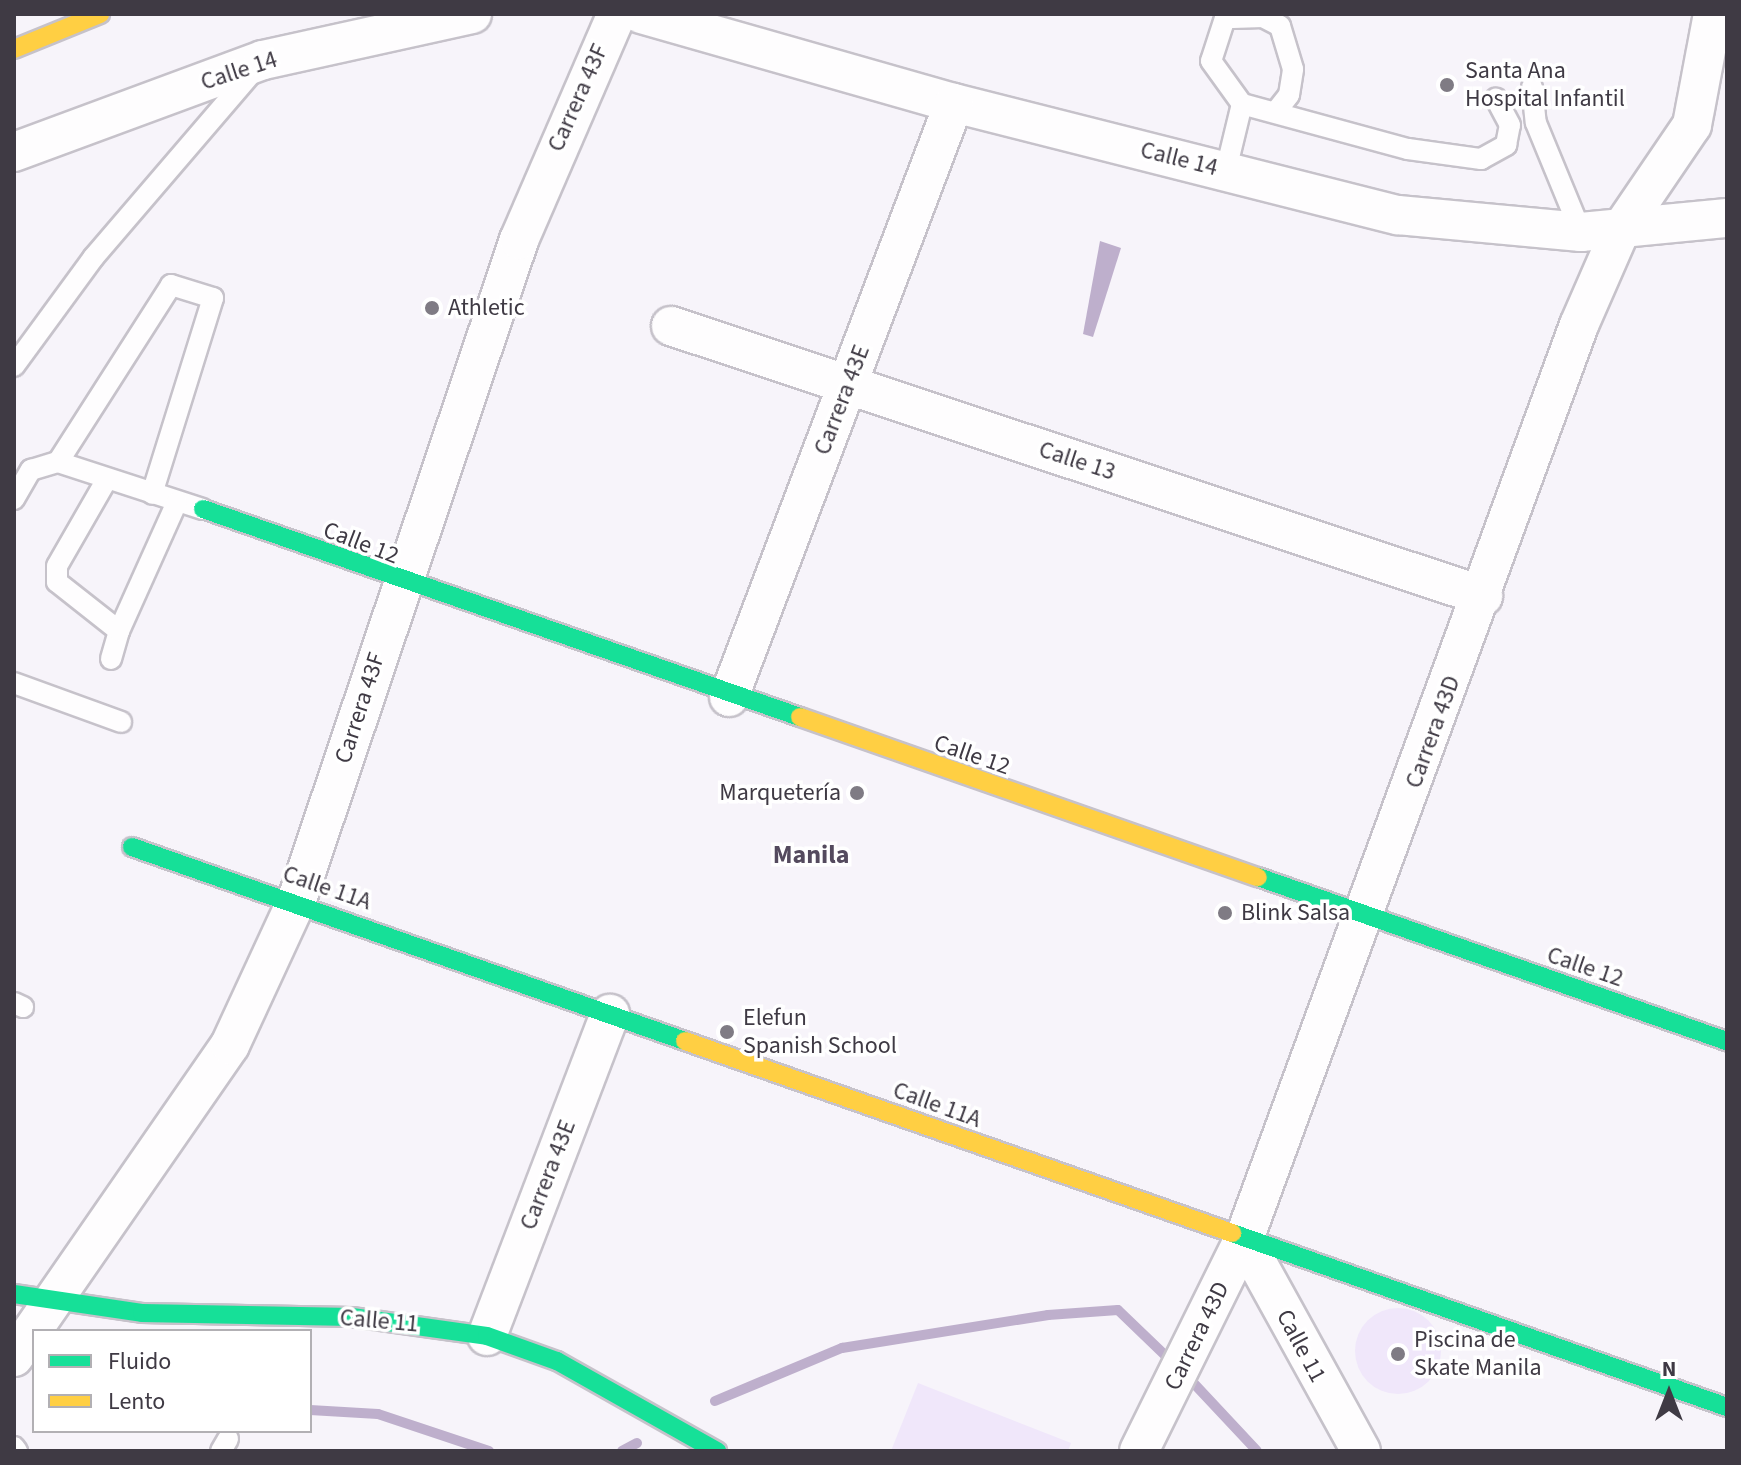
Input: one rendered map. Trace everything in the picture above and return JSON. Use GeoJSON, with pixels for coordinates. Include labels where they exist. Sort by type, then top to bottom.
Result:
{"type":"FeatureCollection","features":[{"type":"Feature","properties":{"kind":"street"},"geometry":{"type":"LineString","coordinates":[[14,49],[100,14]]}},
{"type":"Feature","properties":{"kind":"street","name":"Calle 14"},"geometry":{"type":"LineString","coordinates":[[14,152],[263,60],[472,14]]}},
{"type":"Feature","properties":{"kind":"street","name":"Carrera 43F"},"geometry":{"type":"LineString","coordinates":[[32,1329],[230,1045],[296,902],[519,240],[617,14]]}},
{"type":"Feature","properties":{"kind":"street","name":"Calle 14"},"geometry":{"type":"LineString","coordinates":[[641,14],[954,103],[1398,215],[1581,232],[1620,231],[1727,218]]}},
{"type":"Feature","properties":{"kind":"street","name":"Carrera 43D"},"geometry":{"type":"LineString","coordinates":[[1139,1451],[1244,1239],[1620,231],[1692,125],[1713,14]]}},
{"type":"Feature","properties":{"kind":"street","name":"Carrera 43E"},"geometry":{"type":"LineString","coordinates":[[729,697],[954,103]]}},
{"type":"Feature","properties":{"kind":"street","name":"Calle 13"},"geometry":{"type":"LineString","coordinates":[[671,326],[1483,596]]}},
{"type":"Feature","properties":{"kind":"street","name":"Calle 12"},"geometry":{"type":"LineString","coordinates":[[203,509],[401,584],[1727,1041]]}},
{"type":"Feature","properties":{"kind":"street","name":"Calle 11A"},"geometry":{"type":"LineString","coordinates":[[132,847],[296,902],[1727,1407]]}},
{"type":"Feature","properties":{"kind":"street","name":"Carrera 43E"},"geometry":{"type":"LineString","coordinates":[[487,1336],[610,1014]]}},
{"type":"Feature","properties":{"kind":"street","name":"Calle 11"},"geometry":{"type":"LineString","coordinates":[[1244,1239],[1361,1451]]}},
{"type":"Feature","properties":{"kind":"street","name":"Calle 11"},"geometry":{"type":"LineString","coordinates":[[14,1294],[142,1313],[352,1317],[487,1336],[627,1396],[717,1451]]}},
{"type":"Feature","properties":{"kind":"street","name":"Carrera 43F"},"geometry":{"type":"LineString","coordinates":[[14,1357],[32,1330]]}},
{"type":"Feature","properties":{"kind":"lane"},"geometry":{"type":"LineString","coordinates":[[1278,109],[1289,95],[1293,69],[1280,26],[1263,17],[1225,18],[1213,38],[1218,81],[1242,104],[1278,109],[1408,149],[1481,159],[1506,145],[1510,125],[1496,99]]}},
{"type":"Feature","properties":{"kind":"lane"},"geometry":{"type":"LineString","coordinates":[[14,366],[93,258],[263,60]]}},
{"type":"Feature","properties":{"kind":"lane"},"geometry":{"type":"LineString","coordinates":[[1532,87],[1536,123],[1581,232]]}},
{"type":"Feature","properties":{"kind":"lane"},"geometry":{"type":"LineString","coordinates":[[1226,170],[1242,104]]}},
{"type":"Feature","properties":{"kind":"lane"},"geometry":{"type":"LineString","coordinates":[[58,462],[171,285],[213,298],[152,494]]}},
{"type":"Feature","properties":{"kind":"lane"},"geometry":{"type":"LineString","coordinates":[[14,499],[31,470],[58,462],[203,509]]}},
{"type":"Feature","properties":{"kind":"lane"},"geometry":{"type":"LineString","coordinates":[[107,479],[57,566],[57,582],[66,596],[119,631]]}},
{"type":"Feature","properties":{"kind":"lane"},"geometry":{"type":"LineString","coordinates":[[111,659],[119,631],[177,502]]}},
{"type":"Feature","properties":{"kind":"lane"},"geometry":{"type":"LineString","coordinates":[[14,683],[121,722]]}},
{"type":"Feature","properties":{"kind":"shaded area"},"geometry":{"type":"Polygon","coordinates":[[[1100,241],[1121,248],[1093,337],[1083,334],[1100,241]]]}},
{"type":"Feature","properties":{"kind":"shaded area","name":"Piscina de Skate Manila"},"geometry":{"type":"Polygon","coordinates":[[[1398,1308],[1422,1315],[1434,1327],[1441,1351],[1434,1375],[1422,1387],[1398,1394],[1374,1387],[1362,1375],[1355,1351],[1362,1327],[1374,1315],[1398,1308]]]}},
{"type":"Feature","properties":{"kind":"shaded area"},"geometry":{"type":"Polygon","coordinates":[[[918,1383],[1071,1443],[1068,1451],[891,1451],[918,1383]]]}},
{"type":"Feature","properties":{"kind":"waterway"},"geometry":{"type":"LineString","coordinates":[[715,1401],[842,1348],[1048,1315],[1118,1310],[1173,1363]]}},
{"type":"Feature","properties":{"kind":"waterway"},"geometry":{"type":"LineString","coordinates":[[1185,1374],[1257,1451]]}},
{"type":"Feature","properties":{"kind":"waterway"},"geometry":{"type":"LineString","coordinates":[[312,1410],[378,1414],[489,1451]]}},
{"type":"Feature","properties":{"kind":"waterway"},"geometry":{"type":"LineString","coordinates":[[622,1451],[637,1443]]}},
{"type":"Feature","properties":{"kind":"traffic: fast"},"geometry":{"type":"LineString","coordinates":[[203,509],[800,717]]}},
{"type":"Feature","properties":{"kind":"traffic: fast"},"geometry":{"type":"LineString","coordinates":[[132,847],[685,1041]]}},
{"type":"Feature","properties":{"kind":"traffic: fast"},"geometry":{"type":"LineString","coordinates":[[1258,877],[1727,1041]]}},
{"type":"Feature","properties":{"kind":"traffic: fast"},"geometry":{"type":"LineString","coordinates":[[1232,1233],[1727,1407]]}},
{"type":"Feature","properties":{"kind":"traffic: fast"},"geometry":{"type":"LineString","coordinates":[[14,1294],[142,1313],[352,1317],[487,1336],[557,1361],[717,1451]]}},
{"type":"Feature","properties":{"kind":"traffic: slow"},"geometry":{"type":"LineString","coordinates":[[14,49],[100,14]]}},
{"type":"Feature","properties":{"kind":"traffic: slow"},"geometry":{"type":"LineString","coordinates":[[800,717],[1258,877]]}},
{"type":"Feature","properties":{"kind":"traffic: slow"},"geometry":{"type":"LineString","coordinates":[[685,1041],[1232,1233]]}},
{"type":"Feature","properties":{"kind":"place","name":"Santa Ana Hospital Infantil"},"geometry":{"type":"Point","coordinates":[1447,85]}},
{"type":"Feature","properties":{"kind":"place","name":"Athletic"},"geometry":{"type":"Point","coordinates":[432,308]}},
{"type":"Feature","properties":{"kind":"place","name":"Marquetería"},"geometry":{"type":"Point","coordinates":[857,793]}},
{"type":"Feature","properties":{"kind":"place","name":"Blink Salsa"},"geometry":{"type":"Point","coordinates":[1225,913]}},
{"type":"Feature","properties":{"kind":"place","name":"Elefun Spanish School"},"geometry":{"type":"Point","coordinates":[727,1032]}},
{"type":"Feature","properties":{"kind":"place","name":"Piscina de Skate Manila"},"geometry":{"type":"Point","coordinates":[1398,1354]}},
{"type":"Feature","properties":{"kind":"district","name":"Manila"},"geometry":{"type":"Point","coordinates":[811,855]}}]}
